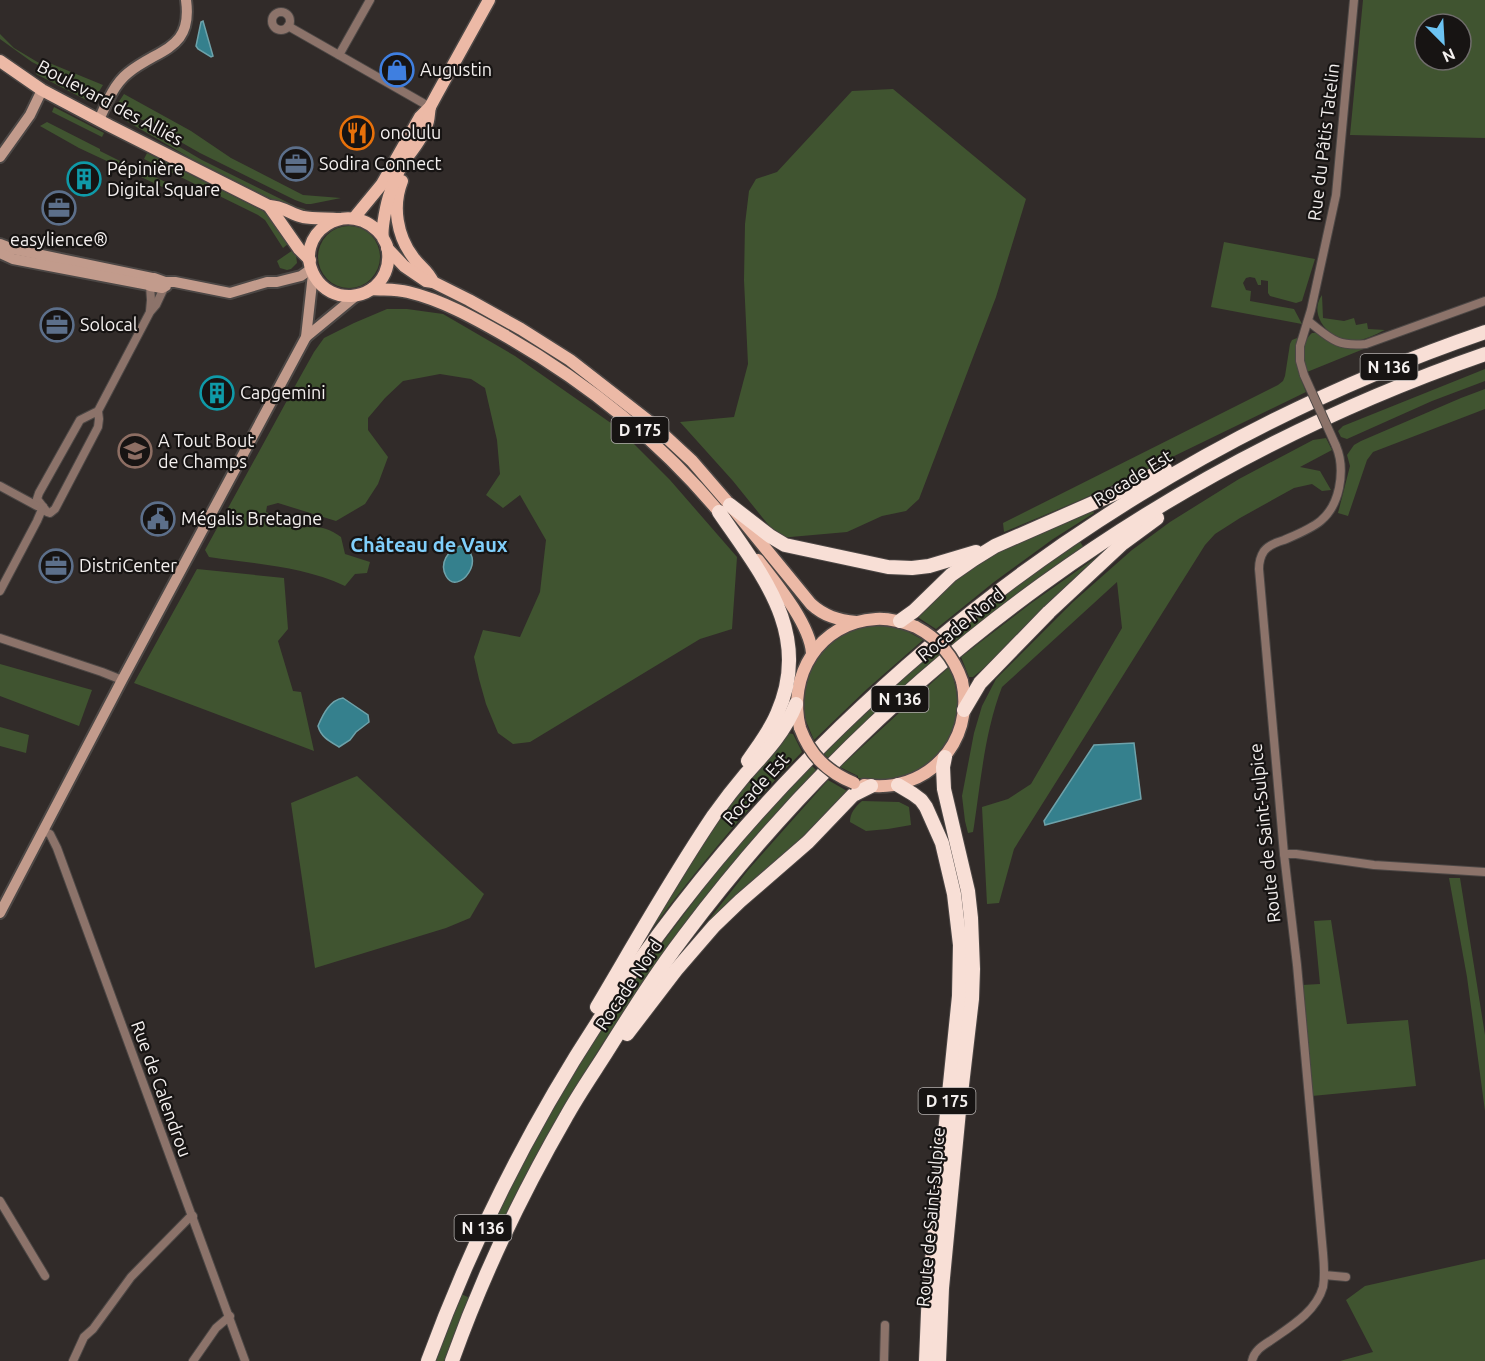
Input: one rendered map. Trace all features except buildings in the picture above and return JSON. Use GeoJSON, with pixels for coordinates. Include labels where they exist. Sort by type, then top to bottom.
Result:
{"type":"FeatureCollection","features":[{"type":"Feature","properties":{"kind":"highway","name":"N 136"},"geometry":{"type":"LineString","coordinates":[[1295,409],[1382,370],[1485,332]]}},
{"type":"Feature","properties":{"kind":"highway","name":"Rocade Nord"},"geometry":{"type":"LineString","coordinates":[[568,1113],[643,993],[686,934],[778,821],[833,763],[965,642],[1045,582],[1127,526],[1214,475],[1344,410],[1437,370],[1485,354]]}},
{"type":"Feature","properties":{"kind":"highway"},"geometry":{"type":"LineString","coordinates":[[725,509],[785,545],[888,567],[930,566],[995,546],[1125,489],[1227,438],[1295,409]]}},
{"type":"Feature","properties":{"kind":"highway","name":"Rocade Est"},"geometry":{"type":"LineString","coordinates":[[428,1361],[485,1223],[514,1163],[549,1101],[608,1006],[684,900],[739,833],[819,747],[872,697],[994,593],[1129,500],[1230,442],[1295,409]]}},
{"type":"Feature","properties":{"kind":"highway"},"geometry":{"type":"LineString","coordinates":[[964,710],[975,689],[996,665],[1048,612],[1123,543],[1195,494],[1344,410]]}},
{"type":"Feature","properties":{"kind":"highway"},"geometry":{"type":"LineString","coordinates":[[714,816],[723,795],[763,739],[777,714],[786,688],[789,658],[788,636],[776,600],[725,509]]}},
{"type":"Feature","properties":{"kind":"highway"},"geometry":{"type":"LineString","coordinates":[[900,621],[914,611],[951,575],[995,546]]}},
{"type":"Feature","properties":{"kind":"highway"},"geometry":{"type":"LineString","coordinates":[[549,1101],[568,1055],[666,892],[714,816],[778,738],[796,704]]}},
{"type":"Feature","properties":{"kind":"highway","name":"Route de Saint-Sulpice"},"geometry":{"type":"LineString","coordinates":[[939,1361],[942,1288],[972,999],[973,969],[968,891],[944,789],[945,757]]}},
{"type":"Feature","properties":{"kind":"highway","name":"Route de Saint-Sulpice"},"geometry":{"type":"LineString","coordinates":[[898,785],[921,800],[942,843],[954,894],[960,945],[959,996],[929,1288],[926,1361]]}},
{"type":"Feature","properties":{"kind":"highway"},"geometry":{"type":"LineString","coordinates":[[568,1113],[703,937],[815,835],[853,795],[871,786]]}},
{"type":"Feature","properties":{"kind":"highway","name":"N 136"},"geometry":{"type":"LineString","coordinates":[[452,1361],[504,1237],[568,1113]]}},
{"type":"Feature","properties":{"kind":"main road"},"geometry":{"type":"LineString","coordinates":[[99,120],[126,74],[175,44],[180,38],[186,22],[186,0]]}},
{"type":"Feature","properties":{"kind":"main road"},"geometry":{"type":"LineString","coordinates":[[354,218],[382,184],[420,117],[430,107],[489,0]]}},
{"type":"Feature","properties":{"kind":"main road","name":"Boulevard des Alliés"},"geometry":{"type":"LineString","coordinates":[[0,61],[42,90],[269,206],[278,206],[295,215],[307,218],[340,219]]}},
{"type":"Feature","properties":{"kind":"main road"},"geometry":{"type":"LineString","coordinates":[[0,157],[30,115],[42,90]]}},
{"type":"Feature","properties":{"kind":"main road"},"geometry":{"type":"LineString","coordinates":[[430,107],[428,121],[413,151],[398,193],[397,218],[406,247],[430,274],[433,282]]}},
{"type":"Feature","properties":{"kind":"main road"},"geometry":{"type":"LineString","coordinates":[[0,913],[306,337],[357,296],[372,289],[384,275],[387,266],[386,205],[407,157],[413,151]]}},
{"type":"Feature","properties":{"kind":"main road","name":"Boulevard des Alliés"},"geometry":{"type":"LineString","coordinates":[[269,206],[311,268]]}},
{"type":"Feature","properties":{"kind":"main road"},"geometry":{"type":"LineString","coordinates":[[306,337],[311,268],[310,248],[317,234],[330,223],[340,219],[354,218],[371,224],[385,242]]}},
{"type":"Feature","properties":{"kind":"main road","name":"D 175"},"geometry":{"type":"LineString","coordinates":[[385,242],[410,271],[426,281],[433,282],[469,300],[570,360],[651,423],[692,461],[755,557],[787,600],[807,634],[812,645],[812,653]]}},
{"type":"Feature","properties":{"kind":"main road"},"geometry":{"type":"LineString","coordinates":[[0,243],[13,249],[150,283]]}},
{"type":"Feature","properties":{"kind":"main road"},"geometry":{"type":"LineString","coordinates":[[0,253],[13,259],[39,264],[165,285],[175,282],[225,292],[301,276],[311,268]]}},
{"type":"Feature","properties":{"kind":"main road"},"geometry":{"type":"LineString","coordinates":[[311,268],[318,282],[331,292],[357,296]]}},
{"type":"Feature","properties":{"kind":"main road","name":"D 175"},"geometry":{"type":"LineString","coordinates":[[372,289],[408,292],[432,299],[475,318],[562,370],[639,429],[725,509],[810,604],[831,618],[856,622]]}},
{"type":"Feature","properties":{"kind":"main road"},"geometry":{"type":"LineString","coordinates":[[876,619],[900,621],[932,636],[955,664],[964,693],[964,710],[958,735],[945,757],[919,778],[884,787],[854,783],[836,774],[820,762],[808,746],[800,728],[796,704],[800,679],[812,653],[821,643],[843,627],[876,619]]}},
{"type":"Feature","properties":{"kind":"street"},"geometry":{"type":"LineString","coordinates":[[339,55],[370,0]]}},
{"type":"Feature","properties":{"kind":"street","name":"Rue du Pâtis Tatelin"},"geometry":{"type":"LineString","coordinates":[[1308,321],[1336,195],[1354,0]]}},
{"type":"Feature","properties":{"kind":"street"},"geometry":{"type":"LineString","coordinates":[[288,26],[430,107]]}},
{"type":"Feature","properties":{"kind":"street"},"geometry":{"type":"LineString","coordinates":[[150,283],[150,312]]}},
{"type":"Feature","properties":{"kind":"street"},"geometry":{"type":"LineString","coordinates":[[98,411],[80,420],[39,494],[38,500],[50,513],[55,509],[98,428],[98,411],[165,285]]}},
{"type":"Feature","properties":{"kind":"street"},"geometry":{"type":"LineString","coordinates":[[1308,321],[1340,343],[1366,344],[1485,301]]}},
{"type":"Feature","properties":{"kind":"street","name":"Route de Saint-Sulpice"},"geometry":{"type":"LineString","coordinates":[[1252,1361],[1256,1351],[1285,1331],[1313,1306],[1320,1294],[1324,1275],[1259,569],[1259,560],[1266,549],[1277,542],[1310,529],[1325,518],[1338,493],[1341,458],[1300,361],[1300,346],[1308,321]]}},
{"type":"Feature","properties":{"kind":"street"},"geometry":{"type":"LineString","coordinates":[[0,486],[43,507]]}},
{"type":"Feature","properties":{"kind":"street"},"geometry":{"type":"LineString","coordinates":[[0,591],[43,507]]}},
{"type":"Feature","properties":{"kind":"street"},"geometry":{"type":"LineString","coordinates":[[0,638],[122,680]]}},
{"type":"Feature","properties":{"kind":"street","name":"Rue de Calendrou"},"geometry":{"type":"LineString","coordinates":[[44,831],[50,834],[57,848],[245,1361]]}},
{"type":"Feature","properties":{"kind":"street"},"geometry":{"type":"LineString","coordinates":[[1284,854],[1374,865],[1485,872]]}},
{"type":"Feature","properties":{"kind":"street"},"geometry":{"type":"LineString","coordinates":[[0,1200],[45,1276]]}},
{"type":"Feature","properties":{"kind":"street"},"geometry":{"type":"LineString","coordinates":[[73,1361],[84,1337],[93,1329],[132,1277],[192,1216]]}},
{"type":"Feature","properties":{"kind":"street"},"geometry":{"type":"LineString","coordinates":[[1324,1275],[1346,1277]]}},
{"type":"Feature","properties":{"kind":"street"},"geometry":{"type":"LineString","coordinates":[[193,1361],[216,1328],[230,1317]]}},
{"type":"Feature","properties":{"kind":"street"},"geometry":{"type":"LineString","coordinates":[[884,1361],[885,1325]]}},
{"type":"Feature","properties":{"kind":"green space"},"geometry":{"type":"Polygon","coordinates":[[[1363,0],[1485,0],[1485,138],[1350,135],[1363,0]]]}},
{"type":"Feature","properties":{"kind":"green space"},"geometry":{"type":"Polygon","coordinates":[[[0,34],[14,48],[39,63],[42,60],[103,85],[98,93],[94,93],[32,62],[0,39],[0,34]]]}},
{"type":"Feature","properties":{"kind":"green space"},"geometry":{"type":"Polygon","coordinates":[[[38,70],[97,101],[88,101],[36,74],[38,70]]]}},
{"type":"Feature","properties":{"kind":"green space"},"geometry":{"type":"Polygon","coordinates":[[[893,89],[1026,199],[996,297],[919,499],[906,511],[882,516],[847,532],[779,538],[733,481],[680,422],[734,417],[748,364],[744,280],[745,224],[749,191],[756,179],[777,172],[852,91],[893,89]]]}},
{"type":"Feature","properties":{"kind":"green space"},"geometry":{"type":"Polygon","coordinates":[[[124,94],[191,131],[231,158],[303,195],[341,198],[311,204],[295,200],[200,153],[121,108],[118,103],[124,94]]]}},
{"type":"Feature","properties":{"kind":"green space"},"geometry":{"type":"Polygon","coordinates":[[[54,107],[104,133],[102,137],[52,112],[54,107]]]}},
{"type":"Feature","properties":{"kind":"green space"},"geometry":{"type":"Polygon","coordinates":[[[123,114],[202,160],[305,209],[304,213],[297,212],[192,159],[121,118],[123,114]]]}},
{"type":"Feature","properties":{"kind":"green space"},"geometry":{"type":"Polygon","coordinates":[[[47,122],[100,151],[174,186],[171,191],[79,148],[40,126],[47,122]]]}},
{"type":"Feature","properties":{"kind":"green space"},"geometry":{"type":"Polygon","coordinates":[[[147,153],[263,211],[273,221],[288,244],[283,248],[265,220],[258,215],[144,159],[147,153]]]}},
{"type":"Feature","properties":{"kind":"green space"},"geometry":{"type":"Polygon","coordinates":[[[343,226],[355,226],[371,235],[378,245],[380,257],[378,269],[371,279],[355,288],[343,288],[332,283],[323,274],[318,263],[318,251],[323,240],[332,231],[343,226]]]}},
{"type":"Feature","properties":{"kind":"green space"},"geometry":{"type":"Polygon","coordinates":[[[1224,242],[1315,259],[1302,301],[1296,303],[1270,296],[1268,281],[1261,280],[1261,285],[1258,285],[1255,278],[1250,277],[1246,278],[1243,283],[1246,290],[1251,291],[1250,301],[1294,309],[1302,324],[1211,307],[1224,242]]]}},
{"type":"Feature","properties":{"kind":"green space"},"geometry":{"type":"Polygon","coordinates":[[[293,250],[297,263],[291,269],[280,268],[277,261],[293,250]]]}},
{"type":"Feature","properties":{"kind":"green space"},"geometry":{"type":"Polygon","coordinates":[[[1322,295],[1323,318],[1344,321],[1354,318],[1356,325],[1367,323],[1368,329],[1385,330],[1357,341],[1337,337],[1319,319],[1318,303],[1322,295]]]}},
{"type":"Feature","properties":{"kind":"green space"},"geometry":{"type":"Polygon","coordinates":[[[387,309],[443,314],[515,356],[618,428],[670,480],[737,557],[732,629],[700,639],[530,742],[513,744],[498,733],[486,704],[474,657],[483,630],[520,637],[540,592],[546,540],[520,495],[503,508],[486,495],[500,474],[497,440],[485,388],[471,379],[440,374],[403,381],[368,418],[368,430],[388,457],[378,484],[365,504],[336,521],[278,503],[267,506],[266,512],[280,518],[293,528],[323,528],[341,537],[345,554],[370,562],[367,573],[355,574],[345,586],[296,570],[209,557],[205,550],[314,352],[324,338],[387,309]]]}},
{"type":"Feature","properties":{"kind":"green space"},"geometry":{"type":"Polygon","coordinates":[[[1312,333],[1371,346],[1307,372],[1304,346],[1312,333]]]}},
{"type":"Feature","properties":{"kind":"green space"},"geometry":{"type":"Polygon","coordinates":[[[1297,338],[1299,374],[1306,392],[1133,476],[1004,532],[1003,523],[1278,385],[1285,376],[1290,344],[1297,338]]]}},
{"type":"Feature","properties":{"kind":"green space"},"geometry":{"type":"Polygon","coordinates":[[[1485,369],[1485,381],[1432,401],[1347,439],[1341,437],[1338,431],[1343,426],[1485,369]]]}},
{"type":"Feature","properties":{"kind":"green space"},"geometry":{"type":"Polygon","coordinates":[[[1485,389],[1485,409],[1373,452],[1367,460],[1348,516],[1338,513],[1350,466],[1347,455],[1354,445],[1485,389]]]}},
{"type":"Feature","properties":{"kind":"green space"},"geometry":{"type":"Polygon","coordinates":[[[1326,438],[1332,450],[1300,467],[1320,471],[1331,490],[1322,491],[1312,484],[1294,488],[1215,534],[1205,545],[1014,849],[999,903],[987,904],[982,807],[1008,799],[1031,784],[1122,628],[1117,582],[1002,687],[981,773],[973,832],[968,833],[962,796],[974,733],[982,706],[996,679],[1073,602],[1132,550],[1170,522],[1239,479],[1313,440],[1326,438]]]}},
{"type":"Feature","properties":{"kind":"green space"},"geometry":{"type":"Polygon","coordinates":[[[1092,509],[1094,513],[1053,539],[994,582],[936,629],[919,618],[919,615],[956,578],[989,555],[1092,509]]]}},
{"type":"Feature","properties":{"kind":"green space"},"geometry":{"type":"Polygon","coordinates":[[[1079,540],[1084,548],[1017,594],[953,645],[947,639],[979,613],[1079,540]]]}},
{"type":"Feature","properties":{"kind":"green space"},"geometry":{"type":"Polygon","coordinates":[[[1112,546],[1077,576],[989,664],[973,677],[969,677],[961,657],[1030,604],[1112,546]]]}},
{"type":"Feature","properties":{"kind":"green space"},"geometry":{"type":"Polygon","coordinates":[[[197,569],[284,578],[288,629],[278,641],[293,691],[301,692],[314,751],[134,683],[197,569]]]}},
{"type":"Feature","properties":{"kind":"green space"},"geometry":{"type":"Polygon","coordinates":[[[877,625],[905,628],[923,640],[814,740],[804,721],[803,702],[810,669],[829,644],[842,635],[877,625]]]}},
{"type":"Feature","properties":{"kind":"green space"},"geometry":{"type":"Polygon","coordinates":[[[935,649],[940,656],[869,719],[829,759],[823,753],[935,649]]]}},
{"type":"Feature","properties":{"kind":"green space"},"geometry":{"type":"Polygon","coordinates":[[[0,664],[92,690],[79,726],[0,696],[0,664]]]}},
{"type":"Feature","properties":{"kind":"green space"},"geometry":{"type":"Polygon","coordinates":[[[948,668],[957,693],[957,716],[951,736],[940,753],[924,766],[905,775],[883,779],[858,778],[840,767],[948,668]]]}},
{"type":"Feature","properties":{"kind":"green space"},"geometry":{"type":"Polygon","coordinates":[[[0,727],[29,735],[26,753],[0,746],[0,727]]]}},
{"type":"Feature","properties":{"kind":"green space"},"geometry":{"type":"Polygon","coordinates":[[[787,733],[793,734],[802,752],[719,844],[643,941],[653,921],[730,801],[787,733]]]}},
{"type":"Feature","properties":{"kind":"green space"},"geometry":{"type":"Polygon","coordinates":[[[811,765],[817,771],[747,848],[650,972],[566,1104],[504,1221],[495,1217],[545,1120],[617,1003],[731,852],[811,765]]]}},
{"type":"Feature","properties":{"kind":"green space"},"geometry":{"type":"Polygon","coordinates":[[[357,776],[484,894],[470,918],[446,928],[315,968],[291,803],[357,776]]]}},
{"type":"Feature","properties":{"kind":"green space"},"geometry":{"type":"Polygon","coordinates":[[[828,780],[847,791],[828,814],[674,964],[748,870],[828,780]]]}},
{"type":"Feature","properties":{"kind":"green space"},"geometry":{"type":"Polygon","coordinates":[[[862,801],[899,802],[909,807],[911,825],[866,831],[850,822],[853,810],[862,801]]]}},
{"type":"Feature","properties":{"kind":"green space"},"geometry":{"type":"Polygon","coordinates":[[[1449,878],[1460,878],[1485,1035],[1485,1111],[1467,977],[1449,878]]]}},
{"type":"Feature","properties":{"kind":"green space"},"geometry":{"type":"Polygon","coordinates":[[[1331,920],[1347,1024],[1408,1020],[1416,1086],[1312,1096],[1302,985],[1320,984],[1314,921],[1331,920]]]}},
{"type":"Feature","properties":{"kind":"green space"},"geometry":{"type":"Polygon","coordinates":[[[1485,1259],[1485,1361],[1340,1361],[1373,1352],[1346,1300],[1365,1286],[1485,1259]]]}},
{"type":"Feature","properties":{"kind":"green space"},"geometry":{"type":"Polygon","coordinates":[[[461,1294],[470,1298],[445,1361],[434,1361],[461,1294]]]}},
{"type":"Feature","properties":{"kind":"water"},"geometry":{"type":"Polygon","coordinates":[[[203,21],[213,56],[211,57],[196,46],[203,21]]]}},
{"type":"Feature","properties":{"kind":"water"},"geometry":{"type":"Polygon","coordinates":[[[460,546],[469,551],[472,565],[464,579],[457,582],[451,581],[444,571],[444,562],[448,554],[460,546]]]}},
{"type":"Feature","properties":{"kind":"water"},"geometry":{"type":"Polygon","coordinates":[[[343,698],[368,715],[369,722],[339,747],[323,736],[318,726],[331,705],[343,698]]]}},
{"type":"Feature","properties":{"kind":"water"},"geometry":{"type":"Polygon","coordinates":[[[1134,743],[1141,799],[1045,825],[1044,821],[1094,745],[1134,743]]]}},
{"type":"Feature","properties":{"kind":"place","name":"Augustin"},"geometry":{"type":"Point","coordinates":[397,70]}},
{"type":"Feature","properties":{"kind":"place","name":"onolulu"},"geometry":{"type":"Point","coordinates":[357,133]}},
{"type":"Feature","properties":{"kind":"place","name":"Sodira Connect"},"geometry":{"type":"Point","coordinates":[296,164]}},
{"type":"Feature","properties":{"kind":"place","name":"Pépinière Digital Square"},"geometry":{"type":"Point","coordinates":[84,179]}},
{"type":"Feature","properties":{"kind":"place","name":"easylience®"},"geometry":{"type":"Point","coordinates":[59,208]}},
{"type":"Feature","properties":{"kind":"place","name":"Solocal"},"geometry":{"type":"Point","coordinates":[57,325]}},
{"type":"Feature","properties":{"kind":"place","name":"Capgemini"},"geometry":{"type":"Point","coordinates":[217,393]}},
{"type":"Feature","properties":{"kind":"place","name":"A Tout Bout de Champs"},"geometry":{"type":"Point","coordinates":[135,451]}},
{"type":"Feature","properties":{"kind":"place","name":"Mégalis Bretagne"},"geometry":{"type":"Point","coordinates":[158,519]}},
{"type":"Feature","properties":{"kind":"place","name":"DistriCenter"},"geometry":{"type":"Point","coordinates":[56,566]}},
{"type":"Feature","properties":{"kind":"district","name":"Château de Vaux"},"geometry":{"type":"Point","coordinates":[429,545]}}]}
